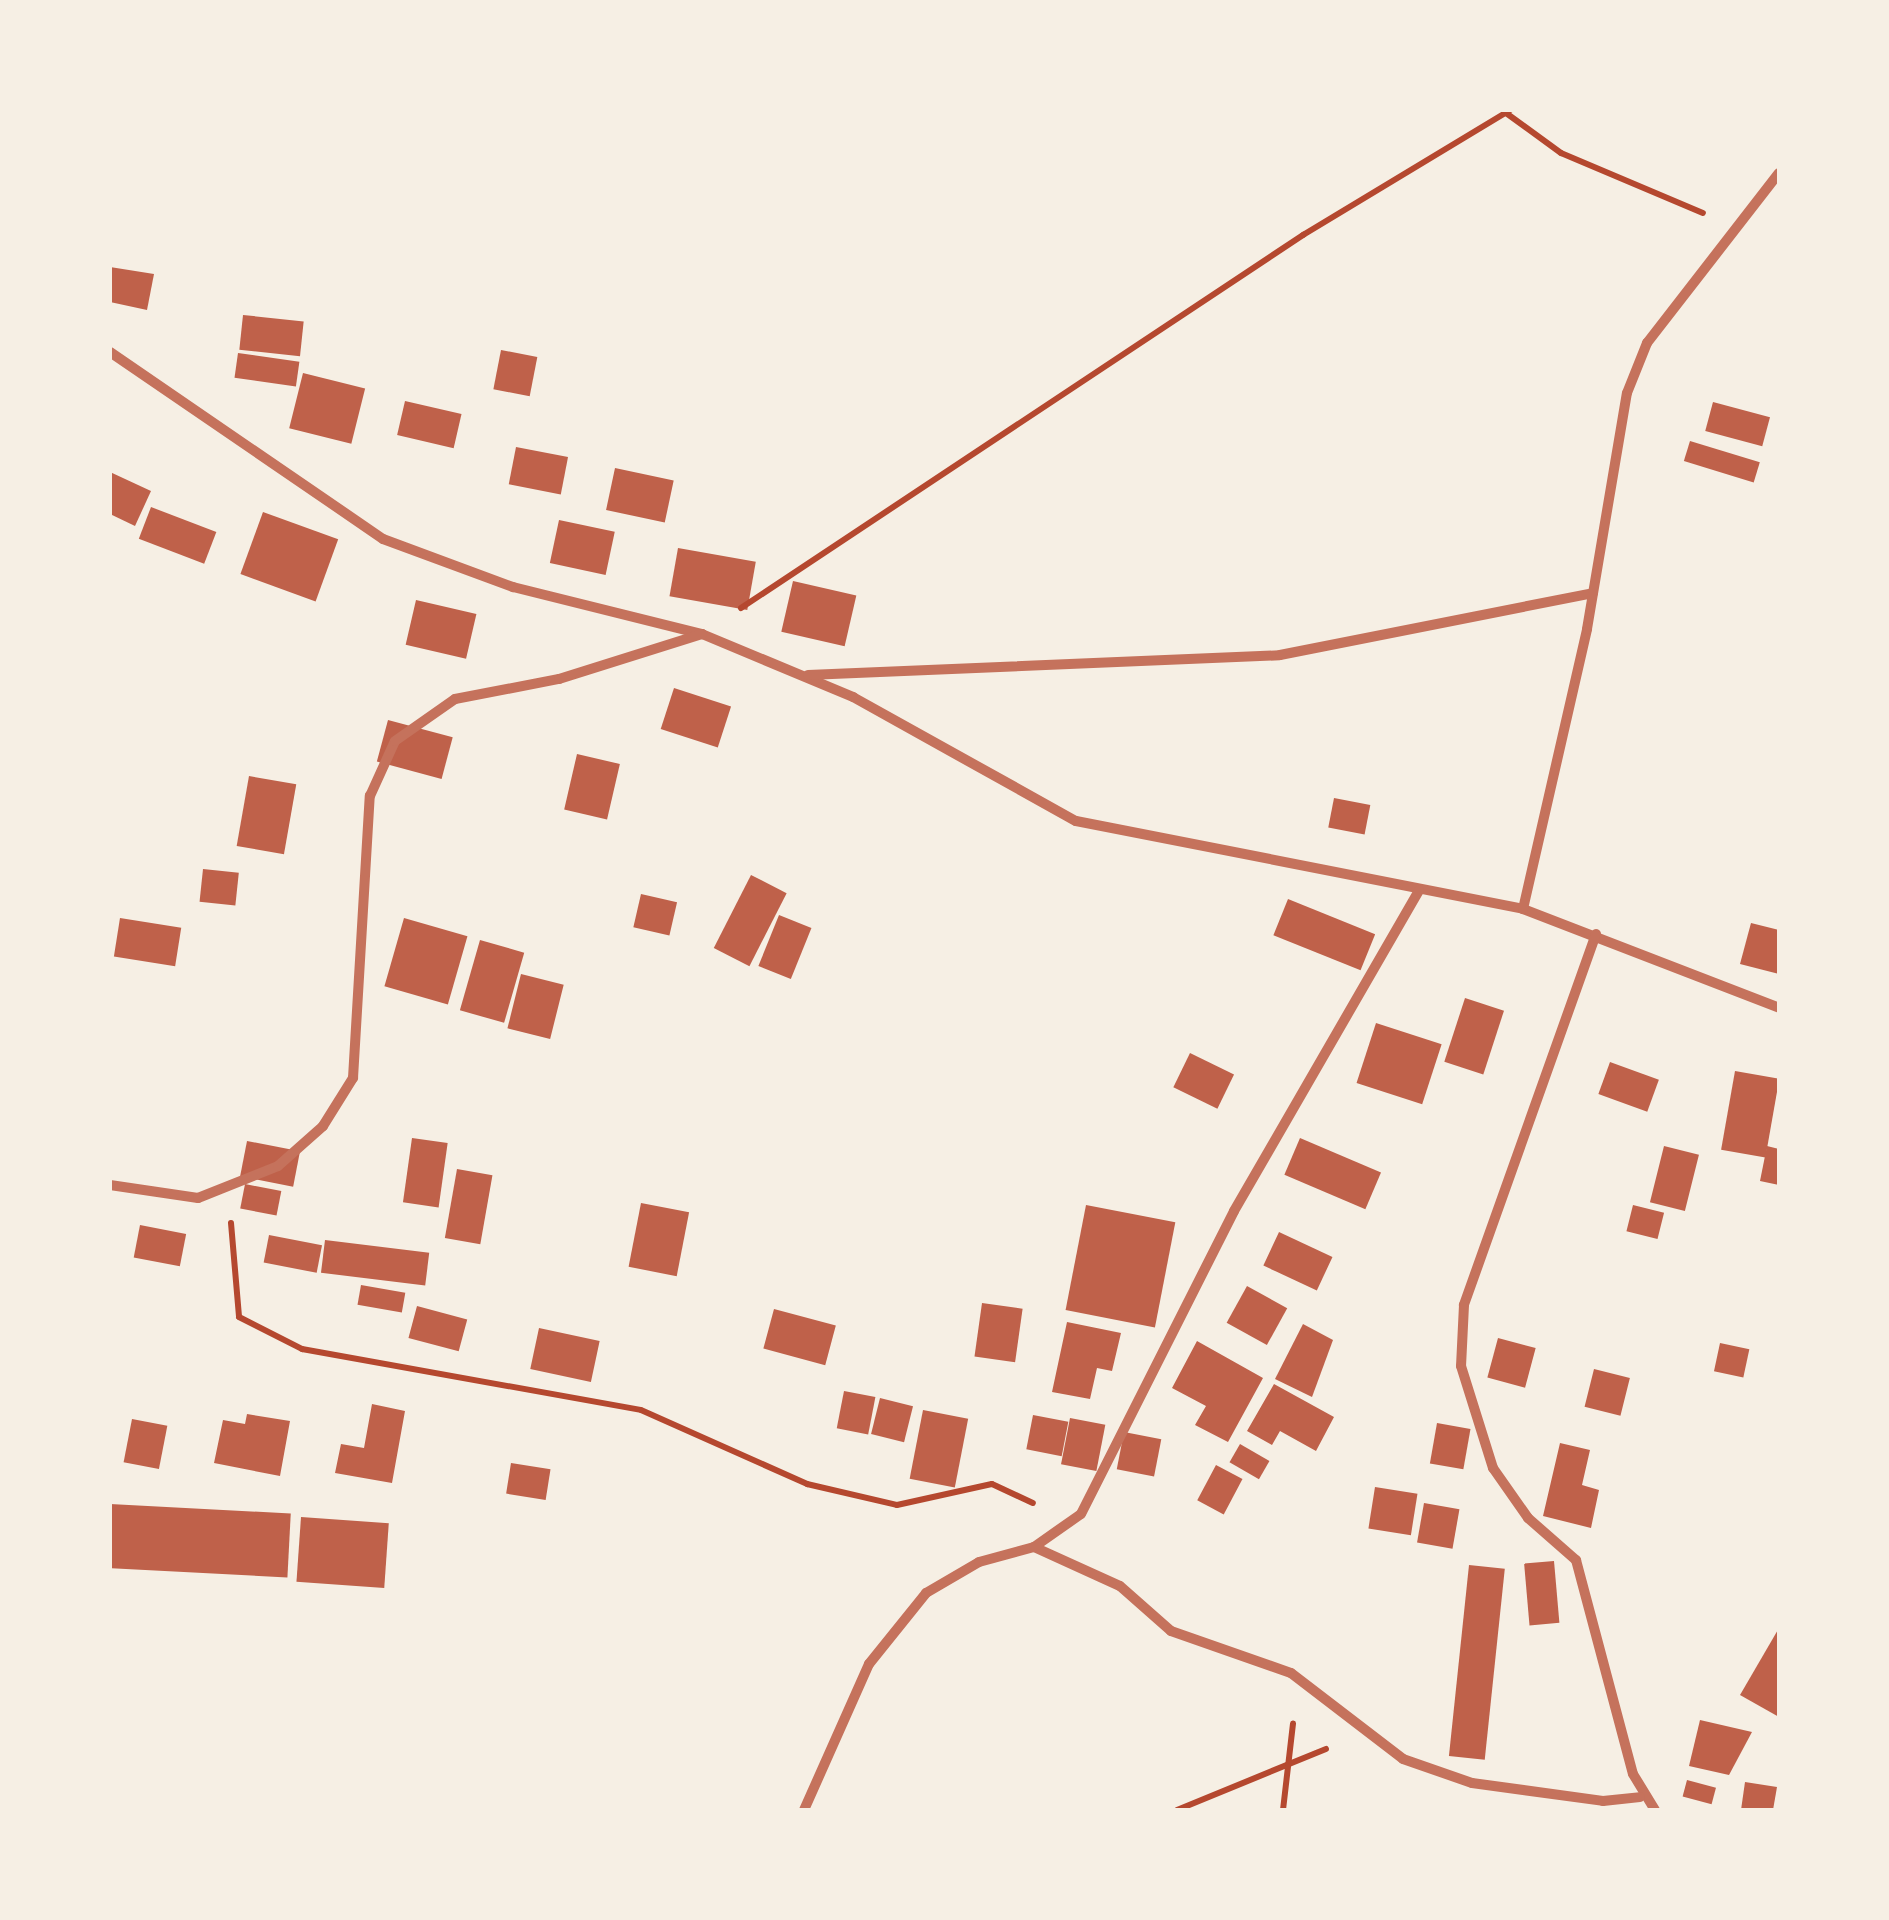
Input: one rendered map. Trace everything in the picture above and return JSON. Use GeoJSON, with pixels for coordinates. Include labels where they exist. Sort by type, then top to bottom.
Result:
{"type":"FeatureCollection","features":[{"type":"Feature","properties":{"kind":"street"},"geometry":{"type":"LineString","coordinates":[[1523,909],[1593,593],[1626,393],[1647,343],[1730,228],[1779,173]]}},
{"type":"Feature","properties":{"kind":"street"},"geometry":{"type":"LineString","coordinates":[[110,352],[383,539],[513,587],[702,634],[802,676],[1076,821],[1523,909],[1596,934],[1779,1008]]}},
{"type":"Feature","properties":{"kind":"street"},"geometry":{"type":"LineString","coordinates":[[802,676],[1280,655],[1593,593]]}},
{"type":"Feature","properties":{"kind":"street"},"geometry":{"type":"LineString","coordinates":[[110,1185],[198,1198],[278,1166],[323,1126],[353,1078],[370,796],[395,741],[455,699],[559,679],[702,634]]}},
{"type":"Feature","properties":{"kind":"street"},"geometry":{"type":"LineString","coordinates":[[804,1810],[869,1664],[926,1593],[979,1562],[1034,1547],[1082,1514],[1234,1211],[1419,891]]}},
{"type":"Feature","properties":{"kind":"street"},"geometry":{"type":"LineString","coordinates":[[1596,934],[1492,1216],[1459,1338],[1472,1417],[1493,1468],[1528,1518],[1576,1560],[1589,1590],[1640,1797],[1654,1810]]}},
{"type":"Feature","properties":{"kind":"street"},"geometry":{"type":"LineString","coordinates":[[1034,1547],[1120,1586],[1171,1631],[1291,1672],[1404,1759],[1472,1784],[1604,1802],[1640,1797]]}},
{"type":"Feature","properties":{"kind":"path"},"geometry":{"type":"LineString","coordinates":[[702,634],[1302,235],[1506,111],[1560,154],[1730,228]]}},
{"type":"Feature","properties":{"kind":"path"},"geometry":{"type":"LineString","coordinates":[[228,1186],[239,1317],[302,1349],[641,1410],[807,1484],[897,1506],[992,1484],[1028,1496],[1056,1532]]}},
{"type":"Feature","properties":{"kind":"path"},"geometry":{"type":"LineString","coordinates":[[1283,1810],[1295,1759],[1291,1672]]}},
{"type":"Feature","properties":{"kind":"path"},"geometry":{"type":"LineString","coordinates":[[1177,1810],[1295,1759],[1370,1734]]}},
{"type":"Feature","properties":{"kind":"building"},"geometry":{"type":"Polygon","coordinates":[[[110,267],[154,274],[147,310],[110,302],[110,267]]]}},
{"type":"Feature","properties":{"kind":"building"},"geometry":{"type":"Polygon","coordinates":[[[243,315],[304,321],[300,356],[239,350],[243,315]]]}},
{"type":"Feature","properties":{"kind":"building"},"geometry":{"type":"Polygon","coordinates":[[[501,350],[537,357],[530,396],[493,389],[501,350]]]}},
{"type":"Feature","properties":{"kind":"building"},"geometry":{"type":"Polygon","coordinates":[[[238,353],[299,362],[296,386],[235,378],[238,353]]]}},
{"type":"Feature","properties":{"kind":"building"},"geometry":{"type":"Polygon","coordinates":[[[303,373],[365,388],[351,444],[289,428],[303,373]]]}},
{"type":"Feature","properties":{"kind":"building"},"geometry":{"type":"Polygon","coordinates":[[[405,401],[462,414],[454,448],[397,435],[405,401]]]}},
{"type":"Feature","properties":{"kind":"building"},"geometry":{"type":"Polygon","coordinates":[[[1713,402],[1770,417],[1762,446],[1705,431],[1713,402]]]}},
{"type":"Feature","properties":{"kind":"building"},"geometry":{"type":"Polygon","coordinates":[[[1690,441],[1760,462],[1754,482],[1684,461],[1690,441]]]}},
{"type":"Feature","properties":{"kind":"building"},"geometry":{"type":"Polygon","coordinates":[[[516,447],[568,457],[561,494],[509,484],[516,447]]]}},
{"type":"Feature","properties":{"kind":"building"},"geometry":{"type":"Polygon","coordinates":[[[615,468],[674,480],[665,523],[606,510],[615,468]]]}},
{"type":"Feature","properties":{"kind":"building"},"geometry":{"type":"Polygon","coordinates":[[[110,472],[151,491],[135,526],[110,514],[110,472]]]}},
{"type":"Feature","properties":{"kind":"building"},"geometry":{"type":"Polygon","coordinates":[[[151,507],[216,532],[204,564],[139,539],[151,507]]]}},
{"type":"Feature","properties":{"kind":"building"},"geometry":{"type":"Polygon","coordinates":[[[263,512],[338,539],[316,601],[240,574],[263,512]]]}},
{"type":"Feature","properties":{"kind":"building"},"geometry":{"type":"Polygon","coordinates":[[[559,520],[615,532],[606,575],[550,563],[559,520]]]}},
{"type":"Feature","properties":{"kind":"building"},"geometry":{"type":"Polygon","coordinates":[[[678,548],[756,562],[747,610],[669,596],[678,548]]]}},
{"type":"Feature","properties":{"kind":"building"},"geometry":{"type":"Polygon","coordinates":[[[793,581],[856,596],[845,646],[781,632],[793,581]]]}},
{"type":"Feature","properties":{"kind":"building"},"geometry":{"type":"Polygon","coordinates":[[[416,600],[476,614],[466,659],[406,645],[416,600]]]}},
{"type":"Feature","properties":{"kind":"building"},"geometry":{"type":"Polygon","coordinates":[[[674,688],[731,707],[718,747],[661,729],[674,688]]]}},
{"type":"Feature","properties":{"kind":"building"},"geometry":{"type":"Polygon","coordinates":[[[388,720],[453,737],[442,779],[377,762],[388,720]]]}},
{"type":"Feature","properties":{"kind":"building"},"geometry":{"type":"Polygon","coordinates":[[[577,754],[620,764],[607,819],[564,810],[577,754]]]}},
{"type":"Feature","properties":{"kind":"building"},"geometry":{"type":"Polygon","coordinates":[[[249,776],[296,784],[284,854],[237,846],[249,776]]]}},
{"type":"Feature","properties":{"kind":"building"},"geometry":{"type":"Polygon","coordinates":[[[1334,798],[1370,805],[1365,835],[1328,827],[1334,798]]]}},
{"type":"Feature","properties":{"kind":"building"},"geometry":{"type":"Polygon","coordinates":[[[203,869],[239,873],[235,906],[200,902],[203,869]]]}},
{"type":"Feature","properties":{"kind":"building"},"geometry":{"type":"Polygon","coordinates":[[[751,875],[787,893],[749,966],[714,948],[751,875]]]}},
{"type":"Feature","properties":{"kind":"building"},"geometry":{"type":"Polygon","coordinates":[[[641,894],[677,902],[669,935],[633,927],[641,894]]]}},
{"type":"Feature","properties":{"kind":"building"},"geometry":{"type":"Polygon","coordinates":[[[1288,899],[1375,934],[1361,970],[1273,935],[1288,899]]]}},
{"type":"Feature","properties":{"kind":"building"},"geometry":{"type":"Polygon","coordinates":[[[779,915],[811,928],[791,979],[758,966],[779,915]]]}},
{"type":"Feature","properties":{"kind":"building"},"geometry":{"type":"Polygon","coordinates":[[[120,918],[181,928],[175,966],[114,957],[120,918]]]}},
{"type":"Feature","properties":{"kind":"building"},"geometry":{"type":"Polygon","coordinates":[[[404,918],[467,936],[448,1004],[384,986],[404,918]]]}},
{"type":"Feature","properties":{"kind":"building"},"geometry":{"type":"Polygon","coordinates":[[[1751,923],[1779,930],[1779,974],[1740,964],[1751,923]]]}},
{"type":"Feature","properties":{"kind":"building"},"geometry":{"type":"Polygon","coordinates":[[[480,940],[524,953],[504,1023],[460,1010],[480,940]]]}},
{"type":"Feature","properties":{"kind":"building"},"geometry":{"type":"Polygon","coordinates":[[[521,974],[564,985],[550,1039],[507,1028],[521,974]]]}},
{"type":"Feature","properties":{"kind":"building"},"geometry":{"type":"Polygon","coordinates":[[[1465,998],[1504,1011],[1483,1074],[1444,1062],[1465,998]]]}},
{"type":"Feature","properties":{"kind":"building"},"geometry":{"type":"Polygon","coordinates":[[[1376,1023],[1442,1044],[1422,1104],[1357,1083],[1376,1023]]]}},
{"type":"Feature","properties":{"kind":"building"},"geometry":{"type":"Polygon","coordinates":[[[1190,1053],[1234,1074],[1217,1109],[1173,1087],[1190,1053]]]}},
{"type":"Feature","properties":{"kind":"building"},"geometry":{"type":"Polygon","coordinates":[[[1610,1062],[1659,1080],[1647,1112],[1598,1094],[1610,1062]]]}},
{"type":"Feature","properties":{"kind":"building"},"geometry":{"type":"Polygon","coordinates":[[[1735,1071],[1779,1079],[1765,1158],[1721,1150],[1735,1071]]]}},
{"type":"Feature","properties":{"kind":"building"},"geometry":{"type":"Polygon","coordinates":[[[412,1138],[448,1143],[439,1207],[403,1202],[412,1138]]]}},
{"type":"Feature","properties":{"kind":"building"},"geometry":{"type":"Polygon","coordinates":[[[1300,1138],[1381,1172],[1365,1209],[1284,1175],[1300,1138]]]}},
{"type":"Feature","properties":{"kind":"building"},"geometry":{"type":"Polygon","coordinates":[[[247,1141],[300,1151],[293,1187],[240,1176],[247,1141]]]}},
{"type":"Feature","properties":{"kind":"building"},"geometry":{"type":"Polygon","coordinates":[[[1664,1146],[1699,1155],[1685,1211],[1650,1202],[1664,1146]]]}},
{"type":"Feature","properties":{"kind":"building"},"geometry":{"type":"Polygon","coordinates":[[[1767,1146],[1779,1149],[1779,1185],[1760,1181],[1767,1146]]]}},
{"type":"Feature","properties":{"kind":"building"},"geometry":{"type":"Polygon","coordinates":[[[457,1169],[492,1175],[480,1244],[445,1238],[457,1169]]]}},
{"type":"Feature","properties":{"kind":"building"},"geometry":{"type":"Polygon","coordinates":[[[245,1184],[281,1191],[277,1216],[240,1209],[245,1184]]]}},
{"type":"Feature","properties":{"kind":"building"},"geometry":{"type":"Polygon","coordinates":[[[641,1203],[689,1212],[677,1276],[629,1267],[641,1203]]]}},
{"type":"Feature","properties":{"kind":"building"},"geometry":{"type":"Polygon","coordinates":[[[1086,1205],[1175,1222],[1155,1327],[1066,1310],[1086,1205]]]}},
{"type":"Feature","properties":{"kind":"building"},"geometry":{"type":"Polygon","coordinates":[[[1633,1205],[1664,1213],[1658,1239],[1626,1231],[1633,1205]]]}},
{"type":"Feature","properties":{"kind":"building"},"geometry":{"type":"Polygon","coordinates":[[[140,1225],[186,1234],[180,1266],[134,1257],[140,1225]]]}},
{"type":"Feature","properties":{"kind":"building"},"geometry":{"type":"Polygon","coordinates":[[[1279,1232],[1332,1257],[1317,1290],[1263,1266],[1279,1232]]]}},
{"type":"Feature","properties":{"kind":"building"},"geometry":{"type":"Polygon","coordinates":[[[269,1235],[322,1245],[317,1273],[264,1262],[269,1235]]]}},
{"type":"Feature","properties":{"kind":"building"},"geometry":{"type":"Polygon","coordinates":[[[325,1240],[429,1253],[425,1286],[321,1273],[325,1240]]]}},
{"type":"Feature","properties":{"kind":"building"},"geometry":{"type":"Polygon","coordinates":[[[361,1285],[405,1293],[402,1313],[358,1305],[361,1285]]]}},
{"type":"Feature","properties":{"kind":"building"},"geometry":{"type":"Polygon","coordinates":[[[1247,1286],[1287,1308],[1267,1345],[1227,1323],[1247,1286]]]}},
{"type":"Feature","properties":{"kind":"building"},"geometry":{"type":"Polygon","coordinates":[[[982,1303],[1023,1309],[1015,1362],[974,1356],[982,1303]]]}},
{"type":"Feature","properties":{"kind":"building"},"geometry":{"type":"Polygon","coordinates":[[[417,1306],[467,1319],[459,1351],[408,1338],[417,1306]]]}},
{"type":"Feature","properties":{"kind":"building"},"geometry":{"type":"Polygon","coordinates":[[[774,1309],[836,1326],[825,1365],[763,1349],[774,1309]]]}},
{"type":"Feature","properties":{"kind":"building"},"geometry":{"type":"Polygon","coordinates":[[[1067,1322],[1121,1333],[1112,1371],[1097,1368],[1090,1399],[1052,1392],[1067,1322]]]}},
{"type":"Feature","properties":{"kind":"building"},"geometry":{"type":"Polygon","coordinates":[[[1303,1324],[1333,1340],[1312,1397],[1275,1379],[1303,1324]]]}},
{"type":"Feature","properties":{"kind":"building"},"geometry":{"type":"Polygon","coordinates":[[[539,1328],[600,1341],[591,1382],[530,1369],[539,1328]]]}},
{"type":"Feature","properties":{"kind":"building"},"geometry":{"type":"Polygon","coordinates":[[[1498,1338],[1536,1348],[1525,1388],[1487,1378],[1498,1338]]]}},
{"type":"Feature","properties":{"kind":"building"},"geometry":{"type":"Polygon","coordinates":[[[1197,1341],[1263,1378],[1228,1442],[1195,1425],[1206,1406],[1172,1388],[1197,1341]]]}},
{"type":"Feature","properties":{"kind":"building"},"geometry":{"type":"Polygon","coordinates":[[[1720,1343],[1749,1349],[1743,1378],[1714,1371],[1720,1343]]]}},
{"type":"Feature","properties":{"kind":"building"},"geometry":{"type":"Polygon","coordinates":[[[1594,1369],[1630,1378],[1620,1416],[1585,1407],[1594,1369]]]}},
{"type":"Feature","properties":{"kind":"building"},"geometry":{"type":"Polygon","coordinates":[[[1274,1384],[1334,1417],[1316,1451],[1280,1431],[1272,1445],[1247,1431],[1274,1384]]]}},
{"type":"Feature","properties":{"kind":"building"},"geometry":{"type":"Polygon","coordinates":[[[844,1391],[875,1397],[868,1434],[837,1428],[844,1391]]]}},
{"type":"Feature","properties":{"kind":"building"},"geometry":{"type":"Polygon","coordinates":[[[880,1398],[913,1406],[904,1442],[871,1434],[880,1398]]]}},
{"type":"Feature","properties":{"kind":"building"},"geometry":{"type":"Polygon","coordinates":[[[372,1404],[405,1411],[392,1483],[335,1473],[341,1444],[364,1448],[372,1404]]]}},
{"type":"Feature","properties":{"kind":"building"},"geometry":{"type":"Polygon","coordinates":[[[923,1410],[968,1419],[955,1487],[910,1479],[923,1410]]]}},
{"type":"Feature","properties":{"kind":"building"},"geometry":{"type":"Polygon","coordinates":[[[247,1414],[290,1421],[280,1476],[214,1463],[223,1420],[245,1424],[247,1414]]]}},
{"type":"Feature","properties":{"kind":"building"},"geometry":{"type":"Polygon","coordinates":[[[1033,1415],[1068,1422],[1062,1456],[1026,1449],[1033,1415]]]}},
{"type":"Feature","properties":{"kind":"building"},"geometry":{"type":"Polygon","coordinates":[[[1070,1418],[1105,1425],[1096,1471],[1061,1464],[1070,1418]]]}},
{"type":"Feature","properties":{"kind":"building"},"geometry":{"type":"Polygon","coordinates":[[[132,1419],[167,1426],[159,1469],[124,1462],[132,1419]]]}},
{"type":"Feature","properties":{"kind":"building"},"geometry":{"type":"Polygon","coordinates":[[[1437,1423],[1470,1429],[1463,1469],[1430,1463],[1437,1423]]]}},
{"type":"Feature","properties":{"kind":"building"},"geometry":{"type":"Polygon","coordinates":[[[1124,1432],[1161,1439],[1154,1477],[1117,1469],[1124,1432]]]}},
{"type":"Feature","properties":{"kind":"building"},"geometry":{"type":"Polygon","coordinates":[[[1560,1443],[1590,1450],[1582,1485],[1599,1490],[1591,1528],[1543,1516],[1560,1443]]]}},
{"type":"Feature","properties":{"kind":"building"},"geometry":{"type":"Polygon","coordinates":[[[1240,1444],[1269,1461],[1259,1479],[1230,1462],[1240,1444]]]}},
{"type":"Feature","properties":{"kind":"building"},"geometry":{"type":"Polygon","coordinates":[[[511,1463],[551,1469],[546,1500],[506,1494],[511,1463]]]}},
{"type":"Feature","properties":{"kind":"building"},"geometry":{"type":"Polygon","coordinates":[[[1216,1465],[1242,1479],[1224,1514],[1197,1500],[1216,1465]]]}},
{"type":"Feature","properties":{"kind":"building"},"geometry":{"type":"Polygon","coordinates":[[[1375,1487],[1417,1494],[1411,1535],[1368,1528],[1375,1487]]]}},
{"type":"Feature","properties":{"kind":"building"},"geometry":{"type":"Polygon","coordinates":[[[1424,1503],[1459,1509],[1453,1549],[1417,1542],[1424,1503]]]}},
{"type":"Feature","properties":{"kind":"building"},"geometry":{"type":"Polygon","coordinates":[[[110,1504],[291,1513],[287,1577],[110,1568],[110,1504]]]}},
{"type":"Feature","properties":{"kind":"building"},"geometry":{"type":"Polygon","coordinates":[[[301,1517],[389,1523],[384,1588],[296,1582],[301,1517]]]}},
{"type":"Feature","properties":{"kind":"building"},"geometry":{"type":"Polygon","coordinates":[[[1554,1561],[1559,1623],[1530,1625],[1524,1564],[1554,1561]]]}},
{"type":"Feature","properties":{"kind":"building"},"geometry":{"type":"Polygon","coordinates":[[[1469,1565],[1505,1569],[1485,1760],[1449,1756],[1469,1565]]]}},
{"type":"Feature","properties":{"kind":"building"},"geometry":{"type":"Polygon","coordinates":[[[1779,1628],[1779,1717],[1740,1695],[1779,1628]]]}},
{"type":"Feature","properties":{"kind":"building"},"geometry":{"type":"Polygon","coordinates":[[[1700,1720],[1752,1732],[1729,1775],[1689,1766],[1700,1720]]]}},
{"type":"Feature","properties":{"kind":"building"},"geometry":{"type":"Polygon","coordinates":[[[1687,1780],[1716,1788],[1712,1804],[1683,1796],[1687,1780]]]}},
{"type":"Feature","properties":{"kind":"building"},"geometry":{"type":"Polygon","coordinates":[[[1745,1782],[1777,1787],[1773,1810],[1741,1810],[1745,1782]]]}}]}
